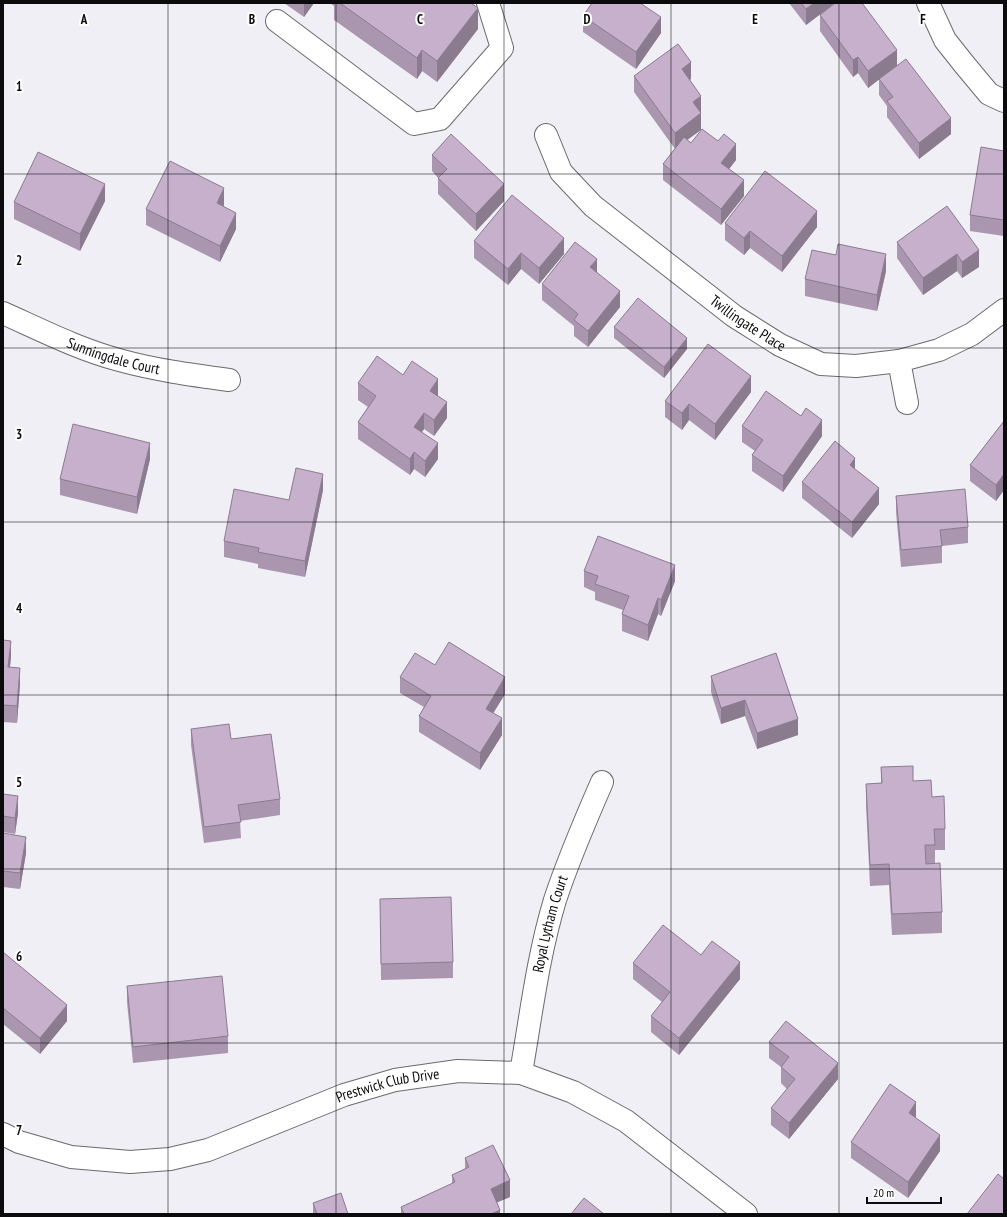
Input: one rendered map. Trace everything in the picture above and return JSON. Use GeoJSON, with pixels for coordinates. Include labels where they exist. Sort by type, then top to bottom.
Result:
{"type":"FeatureCollection","features":[{"type":"Feature","properties":{"kind":"street"},"geometry":{"type":"LineString","coordinates":[[277,21],[414,124],[440,119],[502,48],[488,3]]}},
{"type":"Feature","properties":{"kind":"street"},"geometry":{"type":"LineString","coordinates":[[928,3],[945,40],[989,94],[1004,101]]}},
{"type":"Feature","properties":{"kind":"street","name":"Twillingate Place"},"geometry":{"type":"LineString","coordinates":[[546,135],[561,172],[593,206],[734,316],[780,345],[821,364],[856,366],[899,361],[939,350],[972,334],[1004,310]]}},
{"type":"Feature","properties":{"kind":"street","name":"Sunningdale Court"},"geometry":{"type":"LineString","coordinates":[[3,313],[61,340],[117,360],[172,373],[229,380]]}},
{"type":"Feature","properties":{"kind":"street"},"geometry":{"type":"LineString","coordinates":[[899,361],[907,403]]}},
{"type":"Feature","properties":{"kind":"street","name":"Royal Lytham Court"},"geometry":{"type":"LineString","coordinates":[[521,1073],[541,957],[555,901],[579,835],[602,782]]}},
{"type":"Feature","properties":{"kind":"street","name":"Prestwick Club Drive"},"geometry":{"type":"LineString","coordinates":[[3,1134],[19,1142],[71,1157],[130,1162],[170,1159],[208,1150],[344,1095],[395,1080],[458,1071],[521,1073],[573,1092],[626,1121],[746,1214]]}},
{"type":"Feature","properties":{"kind":"building"},"geometry":{"type":"Polygon","coordinates":[[[340,3],[471,3],[478,8],[437,61],[422,50],[417,58],[340,3]]]}},
{"type":"Feature","properties":{"kind":"building"},"geometry":{"type":"Polygon","coordinates":[[[592,3],[640,3],[661,17],[636,52],[583,16],[592,3]]]}},
{"type":"Feature","properties":{"kind":"building"},"geometry":{"type":"Polygon","coordinates":[[[801,3],[814,3],[806,9],[801,3]]]}},
{"type":"Feature","properties":{"kind":"building"},"geometry":{"type":"Polygon","coordinates":[[[835,3],[862,3],[897,50],[868,71],[858,57],[853,60],[820,15],[835,3]]]}},
{"type":"Feature","properties":{"kind":"building"},"geometry":{"type":"Polygon","coordinates":[[[678,44],[691,62],[682,69],[701,96],[693,102],[701,113],[675,133],[634,76],[678,44]]]}},
{"type":"Feature","properties":{"kind":"building"},"geometry":{"type":"Polygon","coordinates":[[[906,59],[951,118],[919,143],[887,101],[893,97],[879,79],[906,59]]]}},
{"type":"Feature","properties":{"kind":"building"},"geometry":{"type":"Polygon","coordinates":[[[702,129],[718,141],[724,134],[736,144],[721,163],[744,180],[721,209],[663,164],[684,137],[691,143],[702,129]]]}},
{"type":"Feature","properties":{"kind":"building"},"geometry":{"type":"Polygon","coordinates":[[[451,134],[504,184],[476,214],[438,178],[447,169],[432,155],[451,134]]]}},
{"type":"Feature","properties":{"kind":"building"},"geometry":{"type":"Polygon","coordinates":[[[981,147],[1004,151],[1004,220],[970,215],[981,147]]]}},
{"type":"Feature","properties":{"kind":"building"},"geometry":{"type":"Polygon","coordinates":[[[38,152],[105,184],[80,234],[14,202],[38,152]]]}},
{"type":"Feature","properties":{"kind":"building"},"geometry":{"type":"Polygon","coordinates":[[[170,161],[224,188],[217,203],[236,213],[220,246],[146,209],[170,161]]]}},
{"type":"Feature","properties":{"kind":"building"},"geometry":{"type":"Polygon","coordinates":[[[765,171],[817,211],[782,256],[750,231],[744,238],[725,223],[765,171]]]}},
{"type":"Feature","properties":{"kind":"building"},"geometry":{"type":"Polygon","coordinates":[[[512,195],[564,238],[539,268],[521,253],[508,269],[474,241],[512,195]]]}},
{"type":"Feature","properties":{"kind":"building"},"geometry":{"type":"Polygon","coordinates":[[[947,206],[979,250],[962,262],[957,254],[923,278],[897,242],[947,206]]]}},
{"type":"Feature","properties":{"kind":"building"},"geometry":{"type":"Polygon","coordinates":[[[575,242],[597,259],[590,267],[620,291],[588,331],[574,320],[578,314],[542,284],[575,242]]]}},
{"type":"Feature","properties":{"kind":"building"},"geometry":{"type":"Polygon","coordinates":[[[838,244],[886,254],[877,295],[805,279],[812,250],[836,255],[838,244]]]}},
{"type":"Feature","properties":{"kind":"building"},"geometry":{"type":"Polygon","coordinates":[[[638,298],[687,338],[664,367],[614,327],[638,298]]]}},
{"type":"Feature","properties":{"kind":"building"},"geometry":{"type":"Polygon","coordinates":[[[708,344],[751,376],[715,424],[689,404],[682,413],[665,401],[708,344]]]}},
{"type":"Feature","properties":{"kind":"building"},"geometry":{"type":"Polygon","coordinates":[[[377,356],[403,375],[412,361],[438,379],[430,391],[447,402],[434,420],[424,413],[414,427],[438,443],[425,461],[414,452],[410,459],[358,422],[376,396],[358,383],[377,356]]]}},
{"type":"Feature","properties":{"kind":"building"},"geometry":{"type":"Polygon","coordinates":[[[766,391],[801,416],[806,408],[822,420],[783,476],[752,455],[763,440],[742,426],[766,391]]]}},
{"type":"Feature","properties":{"kind":"building"},"geometry":{"type":"Polygon","coordinates":[[[1004,421],[1004,474],[996,485],[970,465],[1004,421]]]}},
{"type":"Feature","properties":{"kind":"building"},"geometry":{"type":"Polygon","coordinates":[[[73,424],[150,443],[137,497],[60,479],[73,424]]]}},
{"type":"Feature","properties":{"kind":"building"},"geometry":{"type":"Polygon","coordinates":[[[835,441],[855,458],[850,465],[879,488],[852,522],[802,482],[835,441]]]}},
{"type":"Feature","properties":{"kind":"building"},"geometry":{"type":"Polygon","coordinates":[[[296,468],[323,474],[305,561],[258,552],[259,548],[224,541],[234,489],[289,500],[296,468]]]}},
{"type":"Feature","properties":{"kind":"building"},"geometry":{"type":"Polygon","coordinates":[[[965,489],[968,527],[940,530],[942,546],[901,550],[896,496],[965,489]]]}},
{"type":"Feature","properties":{"kind":"building"},"geometry":{"type":"Polygon","coordinates":[[[598,536],[675,565],[661,600],[658,598],[648,625],[622,614],[629,596],[595,584],[598,576],[584,571],[598,536]]]}},
{"type":"Feature","properties":{"kind":"building"},"geometry":{"type":"Polygon","coordinates":[[[3,640],[11,641],[8,667],[20,668],[17,706],[3,705],[3,640]]]}},
{"type":"Feature","properties":{"kind":"building"},"geometry":{"type":"Polygon","coordinates":[[[449,642],[505,677],[486,709],[502,718],[480,753],[419,716],[431,696],[400,677],[415,653],[435,665],[449,642]]]}},
{"type":"Feature","properties":{"kind":"building"},"geometry":{"type":"Polygon","coordinates":[[[776,653],[798,719],[757,733],[745,700],[721,708],[711,676],[776,653]]]}},
{"type":"Feature","properties":{"kind":"building"},"geometry":{"type":"Polygon","coordinates":[[[229,724],[231,739],[271,734],[280,799],[238,805],[241,822],[204,827],[191,729],[229,724]]]}},
{"type":"Feature","properties":{"kind":"building"},"geometry":{"type":"Polygon","coordinates":[[[913,766],[913,781],[931,780],[932,797],[944,796],[945,829],[934,829],[935,845],[925,845],[926,864],[940,863],[942,912],[892,914],[889,864],[870,865],[866,784],[882,783],[881,767],[913,766]]]}},
{"type":"Feature","properties":{"kind":"building"},"geometry":{"type":"Polygon","coordinates":[[[3,794],[18,796],[15,818],[3,816],[3,794]]]}},
{"type":"Feature","properties":{"kind":"building"},"geometry":{"type":"Polygon","coordinates":[[[3,833],[26,837],[20,873],[3,871],[3,833]]]}},
{"type":"Feature","properties":{"kind":"building"},"geometry":{"type":"Polygon","coordinates":[[[451,897],[453,962],[381,964],[380,899],[451,897]]]}},
{"type":"Feature","properties":{"kind":"building"},"geometry":{"type":"Polygon","coordinates":[[[663,925],[701,955],[712,941],[740,962],[679,1038],[651,1016],[670,992],[633,963],[663,925]]]}},
{"type":"Feature","properties":{"kind":"building"},"geometry":{"type":"Polygon","coordinates":[[[3,952],[67,1005],[40,1038],[3,1008],[3,952]]]}},
{"type":"Feature","properties":{"kind":"building"},"geometry":{"type":"Polygon","coordinates":[[[222,976],[228,1036],[133,1047],[127,986],[222,976]]]}},
{"type":"Feature","properties":{"kind":"building"},"geometry":{"type":"Polygon","coordinates":[[[786,1021],[838,1063],[789,1123],[771,1108],[795,1079],[781,1067],[789,1057],[769,1042],[786,1021]]]}},
{"type":"Feature","properties":{"kind":"building"},"geometry":{"type":"Polygon","coordinates":[[[890,1084],[916,1102],[909,1113],[940,1135],[908,1182],[851,1142],[890,1084]]]}},
{"type":"Feature","properties":{"kind":"building"},"geometry":{"type":"Polygon","coordinates":[[[493,1145],[510,1180],[491,1189],[500,1210],[491,1214],[404,1214],[401,1207],[455,1182],[452,1175],[469,1167],[465,1158],[493,1145]]]}},
{"type":"Feature","properties":{"kind":"building"},"geometry":{"type":"Polygon","coordinates":[[[998,1174],[1004,1179],[1004,1214],[967,1214],[998,1174]]]}},
{"type":"Feature","properties":{"kind":"building"},"geometry":{"type":"Polygon","coordinates":[[[341,1193],[348,1214],[317,1214],[313,1203],[341,1193]]]}},
{"type":"Feature","properties":{"kind":"building"},"geometry":{"type":"Polygon","coordinates":[[[584,1198],[604,1214],[571,1214],[584,1198]]]}}]}
